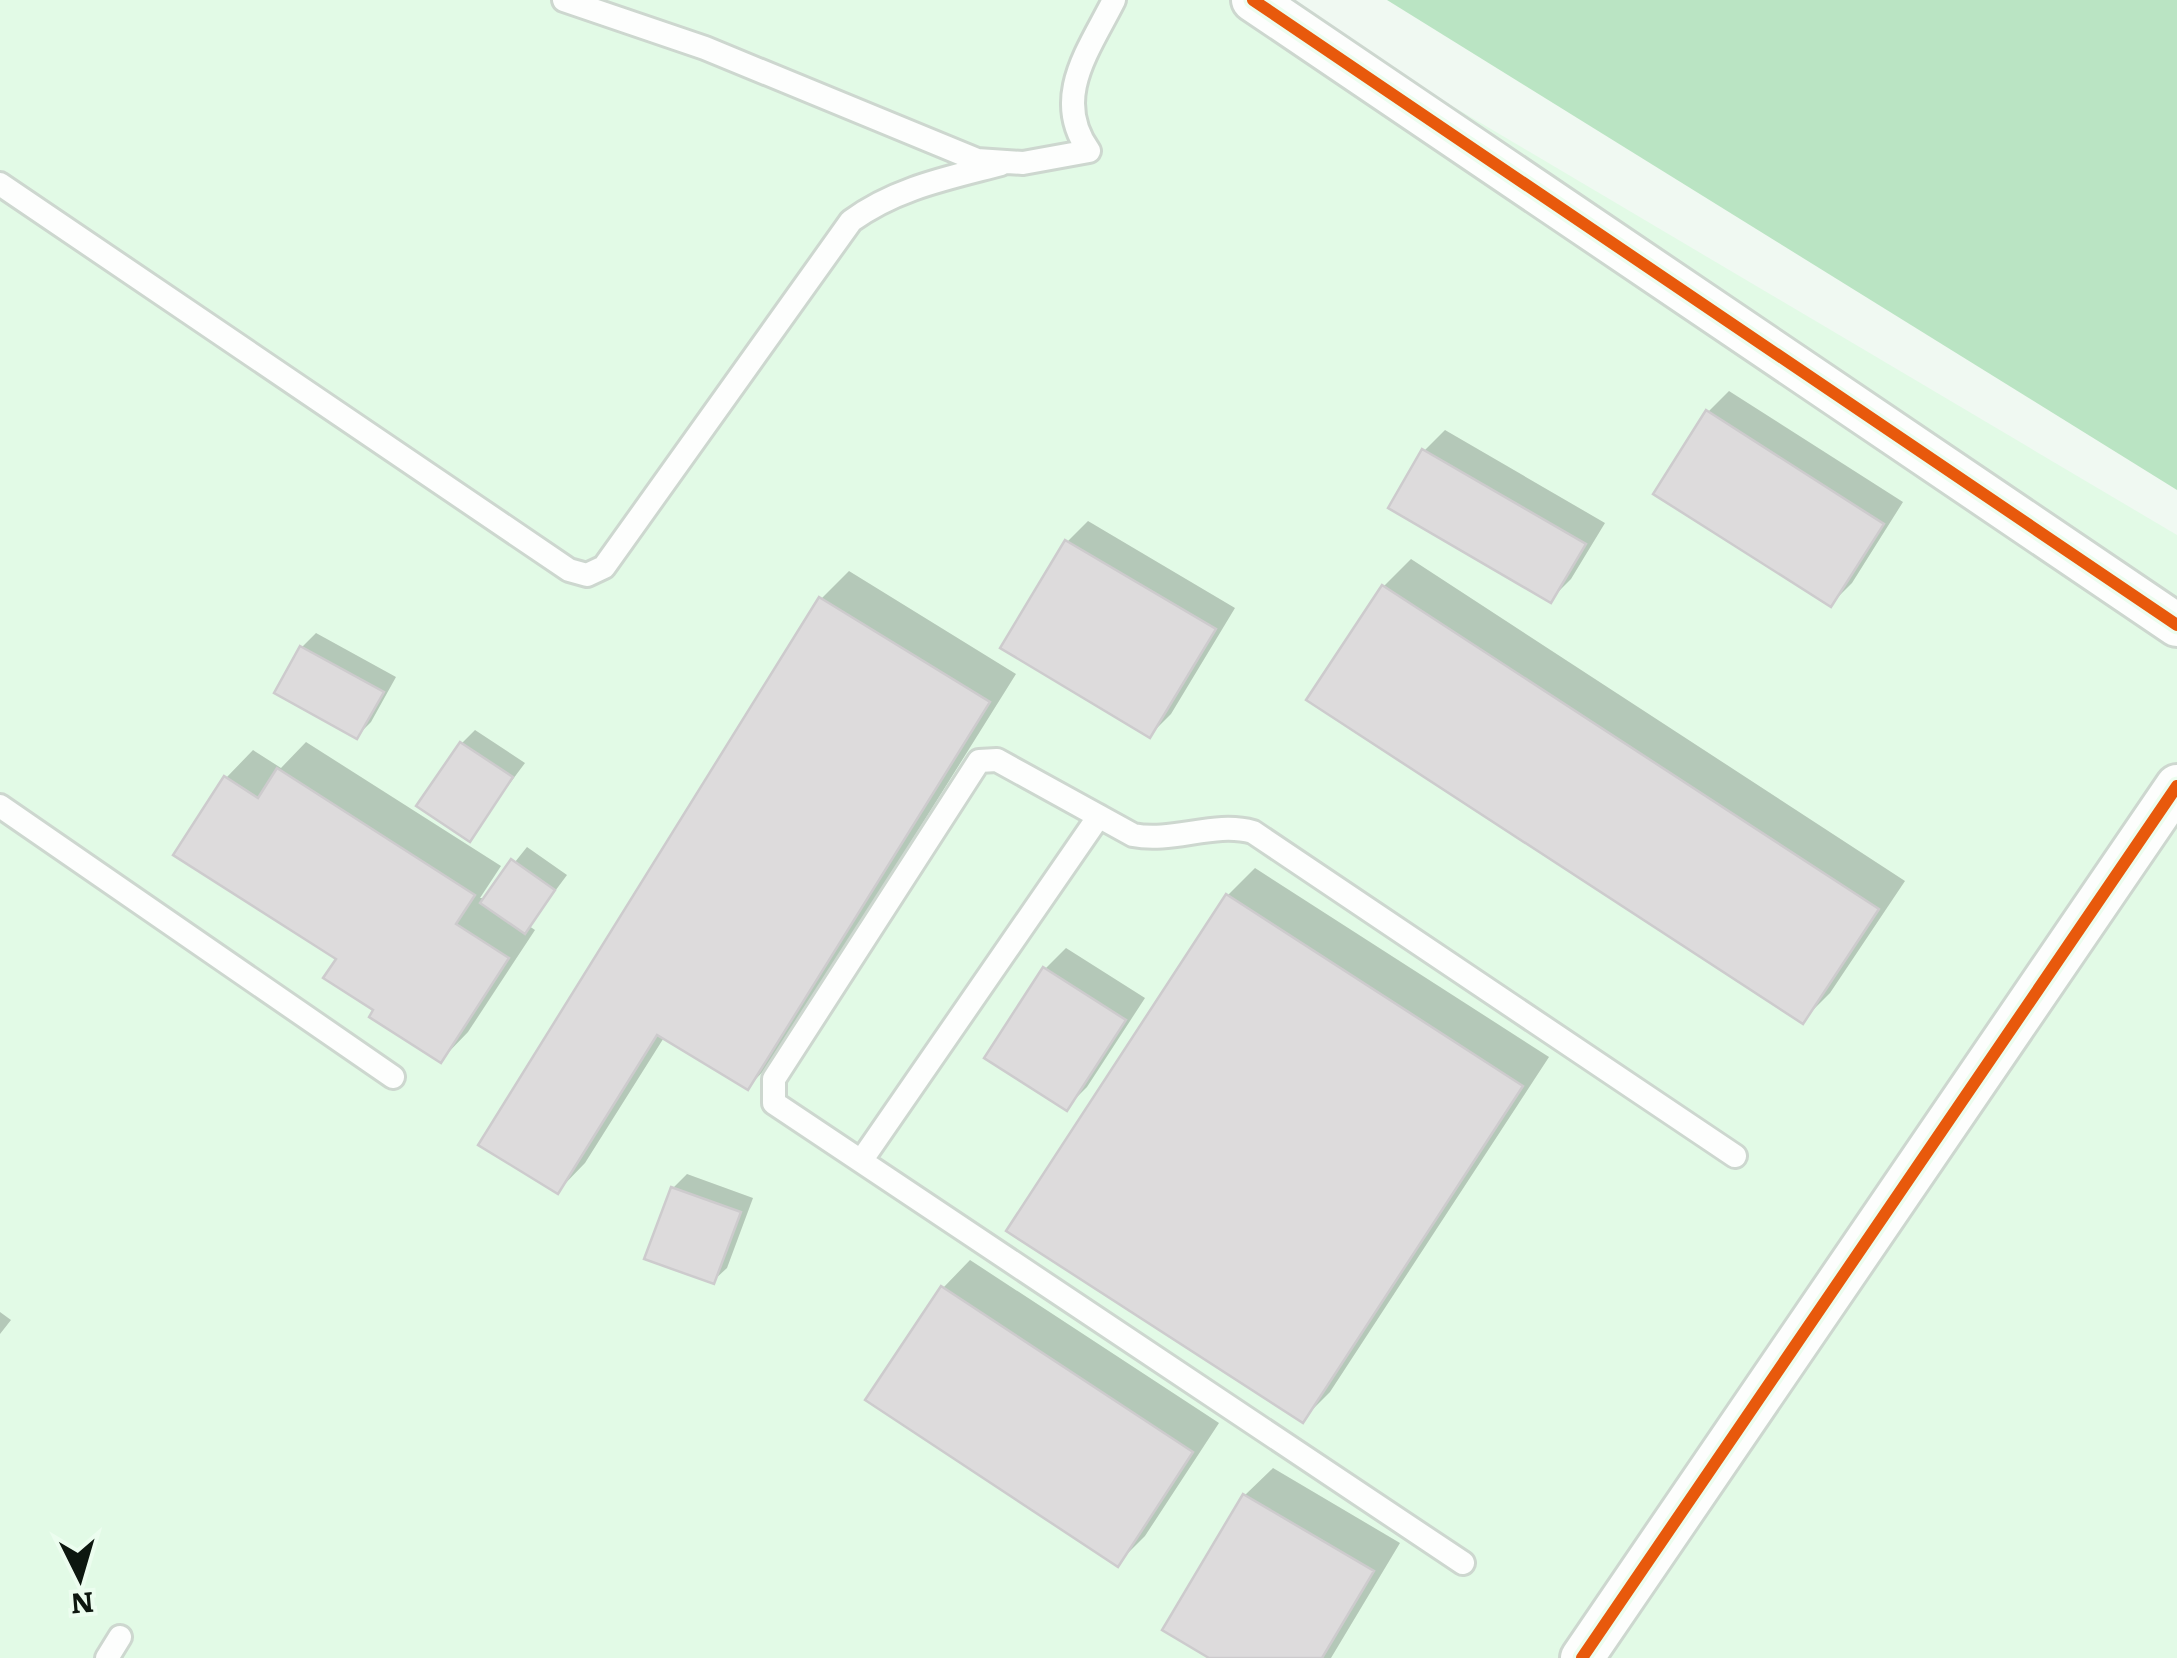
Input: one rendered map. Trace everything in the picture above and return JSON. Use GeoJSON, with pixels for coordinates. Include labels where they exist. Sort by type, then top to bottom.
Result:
{"type":"FeatureCollection","features":[{"type":"Feature","properties":{"kind":"street"},"geometry":{"type":"LineString","coordinates":[[1253,0],[2177,624]]}},
{"type":"Feature","properties":{"kind":"street"},"geometry":{"type":"LineString","coordinates":[[1582,1658],[2177,786]]}},
{"type":"Feature","properties":{"kind":"lane"},"geometry":{"type":"LineString","coordinates":[[564,0],[705,48],[977,160],[1001,164]]}},
{"type":"Feature","properties":{"kind":"lane"},"geometry":{"type":"LineString","coordinates":[[0,184],[569,570],[587,575],[604,567],[851,221],[876,203],[906,190],[1001,164],[1089,151],[1072,119],[1070,98],[1074,77],[1114,0]]}},
{"type":"Feature","properties":{"kind":"lane"},"geometry":{"type":"LineString","coordinates":[[1462,1563],[774,1103],[771,1090],[979,761],[998,760],[1133,835],[1150,838],[1232,828],[1253,832],[1735,1156]]}},
{"type":"Feature","properties":{"kind":"lane"},"geometry":{"type":"LineString","coordinates":[[0,808],[392,1077]]}},
{"type":"Feature","properties":{"kind":"lane"},"geometry":{"type":"LineString","coordinates":[[861,1161],[1099,816]]}},
{"type":"Feature","properties":{"kind":"lane"},"geometry":{"type":"LineString","coordinates":[[107,1658],[120,1637]]}},
{"type":"Feature","properties":{"kind":"shaded area"},"geometry":{"type":"Polygon","coordinates":[[[0,0],[1273,0],[2177,535],[2177,1658],[0,1658],[0,0]]]}},
{"type":"Feature","properties":{"kind":"green space"},"geometry":{"type":"Polygon","coordinates":[[[1387,0],[2177,0],[2177,490],[1387,0]]]}},
{"type":"Feature","properties":{"kind":"building"},"geometry":{"type":"Polygon","coordinates":[[[1706,410],[1884,524],[1831,607],[1653,494],[1706,410]]]}},
{"type":"Feature","properties":{"kind":"building"},"geometry":{"type":"Polygon","coordinates":[[[1422,449],[1586,544],[1551,603],[1388,508],[1422,449]]]}},
{"type":"Feature","properties":{"kind":"building"},"geometry":{"type":"Polygon","coordinates":[[[1065,540],[1216,629],[1150,738],[1000,648],[1065,540]]]}},
{"type":"Feature","properties":{"kind":"building"},"geometry":{"type":"Polygon","coordinates":[[[1382,585],[1879,909],[1803,1024],[1306,700],[1382,585]]]}},
{"type":"Feature","properties":{"kind":"building"},"geometry":{"type":"Polygon","coordinates":[[[819,597],[990,702],[748,1090],[657,1035],[558,1194],[478,1145],[819,597]]]}},
{"type":"Feature","properties":{"kind":"building"},"geometry":{"type":"Polygon","coordinates":[[[300,646],[384,692],[357,739],[274,693],[300,646]]]}},
{"type":"Feature","properties":{"kind":"building"},"geometry":{"type":"Polygon","coordinates":[[[460,742],[513,777],[470,842],[416,806],[460,742]]]}},
{"type":"Feature","properties":{"kind":"building"},"geometry":{"type":"Polygon","coordinates":[[[277,768],[475,895],[456,924],[509,958],[441,1063],[369,1017],[373,1010],[323,978],[336,959],[173,855],[224,776],[258,798],[277,768]]]}},
{"type":"Feature","properties":{"kind":"building"},"geometry":{"type":"Polygon","coordinates":[[[511,859],[555,890],[525,934],[480,903],[511,859]]]}},
{"type":"Feature","properties":{"kind":"building"},"geometry":{"type":"Polygon","coordinates":[[[1226,894],[1523,1086],[1303,1423],[1006,1231],[1226,894]]]}},
{"type":"Feature","properties":{"kind":"building"},"geometry":{"type":"Polygon","coordinates":[[[1043,967],[1126,1020],[1067,1111],[984,1058],[1043,967]]]}},
{"type":"Feature","properties":{"kind":"building"},"geometry":{"type":"Polygon","coordinates":[[[671,1187],[741,1212],[714,1284],[644,1259],[671,1187]]]}},
{"type":"Feature","properties":{"kind":"building"},"geometry":{"type":"Polygon","coordinates":[[[941,1286],[1193,1452],[1118,1567],[865,1400],[941,1286]]]}},
{"type":"Feature","properties":{"kind":"building"},"geometry":{"type":"Polygon","coordinates":[[[1243,1494],[1374,1571],[1322,1658],[1209,1658],[1162,1630],[1243,1494]]]}},
{"type":"Feature","properties":{"kind":"cycle path"},"geometry":{"type":"LineString","coordinates":[[1253,0],[2177,625]]}},
{"type":"Feature","properties":{"kind":"cycle path"},"geometry":{"type":"LineString","coordinates":[[1582,1658],[2177,786]]}}]}
